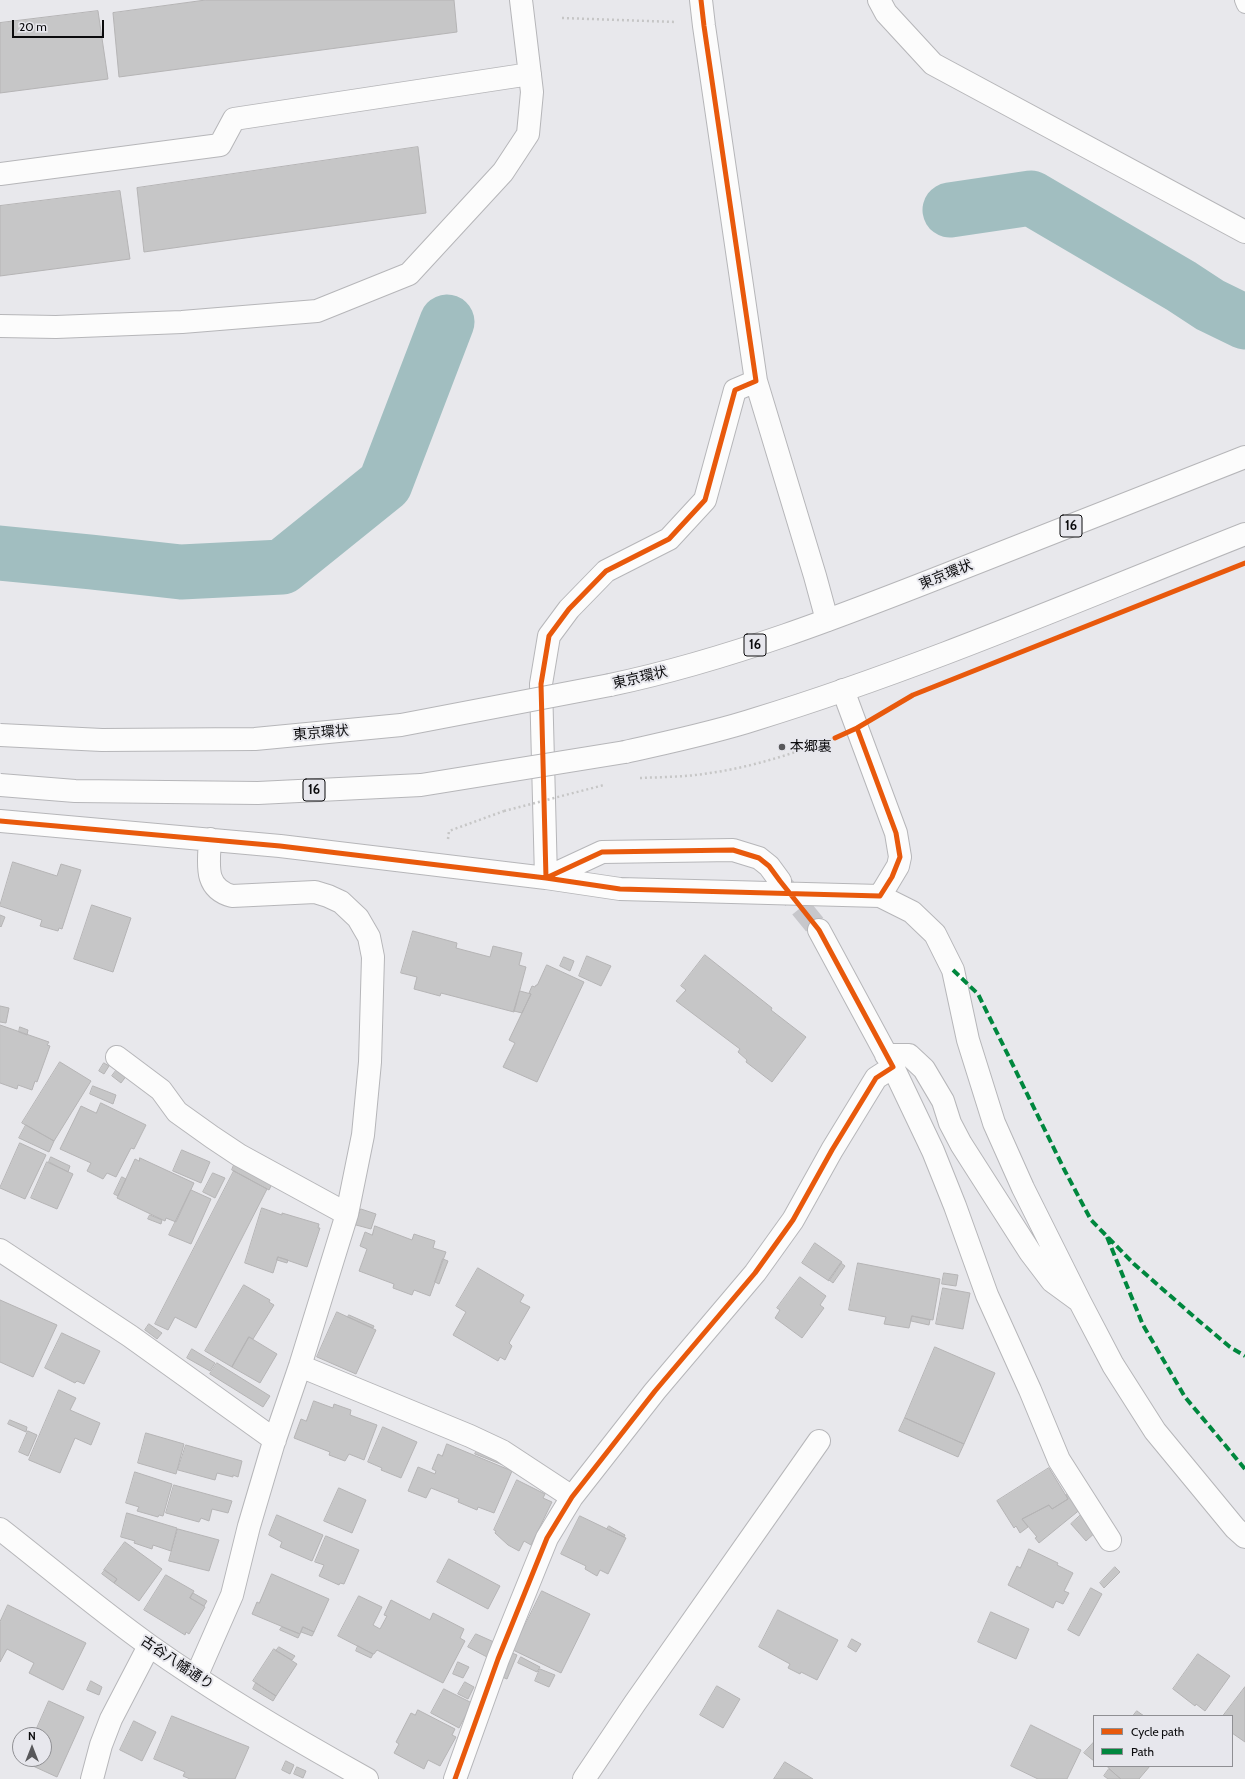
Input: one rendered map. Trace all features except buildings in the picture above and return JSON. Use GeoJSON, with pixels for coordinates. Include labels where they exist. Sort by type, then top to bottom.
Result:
{"type":"FeatureCollection","features":[{"type":"Feature","properties":{"kind":"main road"},"geometry":{"type":"LineString","coordinates":[[0,326],[56,328],[174,322],[317,311],[409,274],[503,172],[528,134],[532,92],[520,0]]}},
{"type":"Feature","properties":{"kind":"main road"},"geometry":{"type":"LineString","coordinates":[[701,0],[756,381],[815,576],[826,620]]}},
{"type":"Feature","properties":{"kind":"main road"},"geometry":{"type":"LineString","coordinates":[[879,0],[886,13],[933,64],[1245,232]]}},
{"type":"Feature","properties":{"kind":"main road"},"geometry":{"type":"LineString","coordinates":[[0,174],[220,145],[234,119],[530,74]]}},
{"type":"Feature","properties":{"kind":"main road"},"geometry":{"type":"LineString","coordinates":[[546,878],[541,737],[541,684],[549,636],[569,609],[606,571],[669,539],[705,500],[735,390],[756,381]]}},
{"type":"Feature","properties":{"kind":"main road","name":"東京環状"},"geometry":{"type":"LineString","coordinates":[[0,735],[102,740],[255,739],[401,725],[662,674],[720,657],[896,594],[1245,457]]}},
{"type":"Feature","properties":{"kind":"main road","name":"16"},"geometry":{"type":"LineString","coordinates":[[0,785],[75,791],[265,793],[421,785],[625,752],[755,720],[908,668],[1245,534]]}},
{"type":"Feature","properties":{"kind":"main road"},"geometry":{"type":"LineString","coordinates":[[843,690],[896,833],[900,857],[898,866],[880,896]]}},
{"type":"Feature","properties":{"kind":"main road"},"geometry":{"type":"LineString","coordinates":[[1,825],[210,839],[383,858],[546,878],[620,889],[880,896],[912,912],[935,934],[953,970],[968,1040],[994,1123],[1023,1188],[1113,1365],[1155,1431],[1235,1528],[1245,1537]]}},
{"type":"Feature","properties":{"kind":"main road"},"geometry":{"type":"LineString","coordinates":[[196,1677],[232,1595],[256,1502],[300,1366],[346,1214],[363,1135],[370,1062],[373,967],[372,948],[369,937],[358,918],[351,909],[328,896],[315,892],[303,891],[239,896],[221,893],[214,886],[209,871],[210,839]]}},
{"type":"Feature","properties":{"kind":"main road"},"geometry":{"type":"LineString","coordinates":[[546,878],[602,852],[733,850],[759,858],[769,866],[780,881]]}},
{"type":"Feature","properties":{"kind":"main road"},"geometry":{"type":"LineString","coordinates":[[819,930],[890,1061],[933,1151],[956,1206],[988,1295],[1059,1460],[1110,1540]]}},
{"type":"Feature","properties":{"kind":"main road"},"geometry":{"type":"LineString","coordinates":[[455,1779],[498,1659],[547,1538],[572,1497],[655,1391],[755,1273],[793,1220],[832,1150],[876,1078],[890,1061],[909,1055],[924,1069],[943,1101],[950,1123],[961,1144],[1030,1252],[1052,1281],[1080,1302]]}},
{"type":"Feature","properties":{"kind":"main road"},"geometry":{"type":"LineString","coordinates":[[117,1057],[161,1090],[177,1112],[212,1137],[239,1155],[346,1214]]}},
{"type":"Feature","properties":{"kind":"main road"},"geometry":{"type":"LineString","coordinates":[[0,1250],[130,1336],[275,1440]]}},
{"type":"Feature","properties":{"kind":"main road"},"geometry":{"type":"LineString","coordinates":[[300,1366],[470,1436],[502,1451],[572,1497]]}},
{"type":"Feature","properties":{"kind":"main road"},"geometry":{"type":"LineString","coordinates":[[584,1779],[635,1703],[819,1441]]}},
{"type":"Feature","properties":{"kind":"main road","name":"古谷八幡通り"},"geometry":{"type":"LineString","coordinates":[[0,1529],[77,1591],[149,1646],[196,1677],[312,1748],[366,1779]]}},
{"type":"Feature","properties":{"kind":"main road"},"geometry":{"type":"LineString","coordinates":[[92,1779],[101,1745],[111,1719],[149,1646]]}},
{"type":"Feature","properties":{"kind":"lane"},"geometry":{"type":"LineString","coordinates":[[1243,0],[1245,5]]}},
{"type":"Feature","properties":{"kind":"path"},"geometry":{"type":"LineString","coordinates":[[562,18],[680,22]]}},
{"type":"Feature","properties":{"kind":"path"},"geometry":{"type":"LineString","coordinates":[[874,717],[914,695]]}},
{"type":"Feature","properties":{"kind":"path"},"geometry":{"type":"LineString","coordinates":[[634,779],[710,773],[758,764],[835,738]]}},
{"type":"Feature","properties":{"kind":"path"},"geometry":{"type":"LineString","coordinates":[[456,841],[448,839],[449,831],[504,811],[612,783]]}},
{"type":"Feature","properties":{"kind":"waterway"},"geometry":{"type":"LineString","coordinates":[[950,210],[1031,198],[1181,286],[1210,305],[1245,322]]}},
{"type":"Feature","properties":{"kind":"waterway"},"geometry":{"type":"LineString","coordinates":[[0,553],[181,572],[282,567],[385,484],[447,322]]}},
{"type":"Feature","properties":{"kind":"tunnel"},"geometry":{"type":"LineString","coordinates":[[780,882],[819,930]]}},
{"type":"Feature","properties":{"kind":"marked path"},"geometry":{"type":"LineString","coordinates":[[953,970],[978,994],[1065,1171],[1091,1220],[1134,1264],[1230,1347],[1245,1356]]}},
{"type":"Feature","properties":{"kind":"marked path"},"geometry":{"type":"LineString","coordinates":[[1107,1237],[1143,1325],[1185,1397],[1245,1469]]}},
{"type":"Feature","properties":{"kind":"cycle path"},"geometry":{"type":"LineString","coordinates":[[546,878],[541,684],[549,636],[569,609],[606,571],[669,539],[705,500],[735,390],[756,381],[701,0]]}},
{"type":"Feature","properties":{"kind":"cycle path"},"geometry":{"type":"LineString","coordinates":[[835,738],[857,728],[913,695],[1245,563]]}},
{"type":"Feature","properties":{"kind":"cycle path"},"geometry":{"type":"LineString","coordinates":[[0,821],[280,846],[546,878],[620,889],[880,896],[892,877],[900,857],[896,833],[857,728]]}},
{"type":"Feature","properties":{"kind":"cycle path"},"geometry":{"type":"LineString","coordinates":[[455,1779],[498,1659],[547,1538],[572,1497],[655,1391],[755,1273],[793,1220],[832,1150],[876,1078],[893,1067],[819,930],[769,866],[759,858],[733,850],[602,852],[546,878]]}},
{"type":"Feature","properties":{"kind":"place","name":"本郷裏"},"geometry":{"type":"Point","coordinates":[782,747]}}]}
